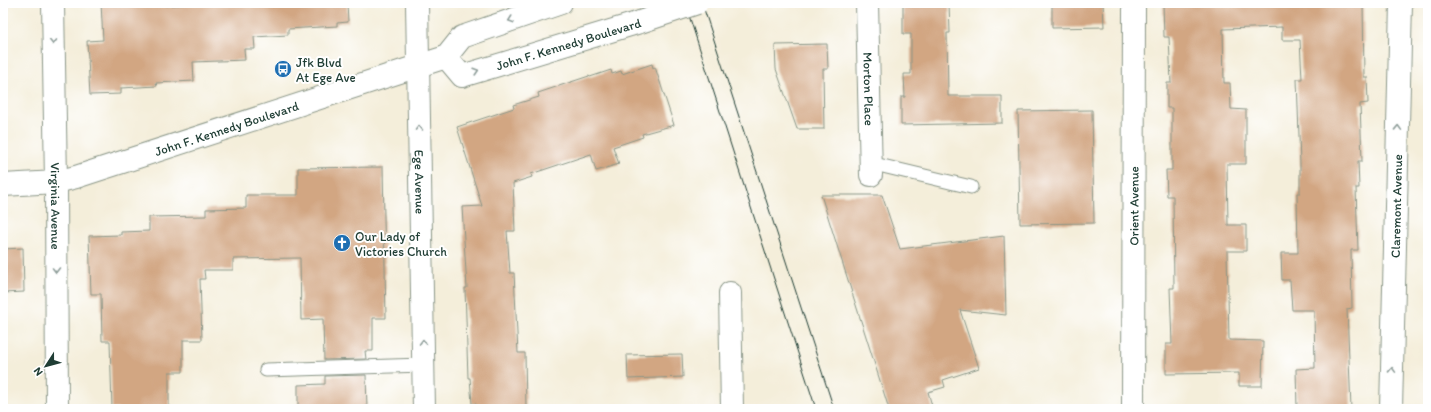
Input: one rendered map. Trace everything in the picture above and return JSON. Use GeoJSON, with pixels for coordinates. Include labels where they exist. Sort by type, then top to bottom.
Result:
{"type":"FeatureCollection","features":[{"type":"Feature","properties":{"kind":"street","name":"Virginia Avenue"},"geometry":{"type":"LineString","coordinates":[[53,3],[56,182],[57,409]]}},
{"type":"Feature","properties":{"kind":"street","name":"Ege Avenue"},"geometry":{"type":"LineString","coordinates":[[417,3],[424,409]]}},
{"type":"Feature","properties":{"kind":"street"},"geometry":{"type":"LineString","coordinates":[[446,57],[462,37],[561,3]]}},
{"type":"Feature","properties":{"kind":"street","name":"John F. Kennedy Boulevard"},"geometry":{"type":"LineString","coordinates":[[3,185],[56,182],[90,173],[446,57],[462,76],[640,22],[697,3]]}},
{"type":"Feature","properties":{"kind":"street","name":"Morton Place"},"geometry":{"type":"LineString","coordinates":[[866,3],[871,169]]}},
{"type":"Feature","properties":{"kind":"street","name":"Orient Avenue"},"geometry":{"type":"LineString","coordinates":[[1133,409],[1134,3]]}},
{"type":"Feature","properties":{"kind":"street","name":"Claremont Avenue"},"geometry":{"type":"LineString","coordinates":[[1390,409],[1402,3]]}},
{"type":"Feature","properties":{"kind":"street"},"geometry":{"type":"LineString","coordinates":[[730,293],[732,409]]}},
{"type":"Feature","properties":{"kind":"lane"},"geometry":{"type":"LineString","coordinates":[[871,169],[971,186]]}},
{"type":"Feature","properties":{"kind":"lane"},"geometry":{"type":"LineString","coordinates":[[266,370],[423,365]]}},
{"type":"Feature","properties":{"kind":"building"},"geometry":{"type":"Polygon","coordinates":[[[101,3],[165,3],[165,6],[206,3],[347,3],[348,22],[337,23],[337,26],[288,29],[288,35],[254,37],[255,49],[244,49],[245,60],[193,62],[194,81],[156,83],[157,86],[121,88],[121,94],[90,95],[87,41],[103,40],[101,3]]]}},
{"type":"Feature","properties":{"kind":"building"},"geometry":{"type":"Polygon","coordinates":[[[903,3],[949,3],[950,33],[947,33],[948,96],[1002,96],[1002,123],[901,125],[901,97],[905,97],[904,74],[911,74],[911,34],[903,34],[903,3]]]}},
{"type":"Feature","properties":{"kind":"building"},"geometry":{"type":"Polygon","coordinates":[[[1052,3],[1103,3],[1104,27],[1052,28],[1052,3]]]}},
{"type":"Feature","properties":{"kind":"building"},"geometry":{"type":"Polygon","coordinates":[[[1163,3],[1363,3],[1364,77],[1367,77],[1368,103],[1360,104],[1362,161],[1358,161],[1359,188],[1356,188],[1358,250],[1351,250],[1352,308],[1347,309],[1351,409],[1297,409],[1296,369],[1315,368],[1314,310],[1292,310],[1290,280],[1282,280],[1281,253],[1298,253],[1297,193],[1300,193],[1300,164],[1297,79],[1302,79],[1300,40],[1282,40],[1282,27],[1223,29],[1224,83],[1230,83],[1231,109],[1246,110],[1246,164],[1227,164],[1228,225],[1246,225],[1246,251],[1227,251],[1229,340],[1263,341],[1262,386],[1239,386],[1239,373],[1166,374],[1166,344],[1172,344],[1170,288],[1174,288],[1173,196],[1167,196],[1166,170],[1172,170],[1172,108],[1167,108],[1167,83],[1171,83],[1169,37],[1164,37],[1163,3]]]}},
{"type":"Feature","properties":{"kind":"building"},"geometry":{"type":"Polygon","coordinates":[[[827,44],[828,69],[823,69],[824,129],[797,129],[776,69],[775,45],[827,44]]]}},
{"type":"Feature","properties":{"kind":"building"},"geometry":{"type":"Polygon","coordinates":[[[652,64],[653,68],[655,67],[674,125],[642,134],[643,137],[613,147],[619,164],[596,171],[591,154],[531,174],[532,177],[513,183],[515,231],[507,231],[510,273],[514,273],[518,353],[525,353],[526,409],[476,409],[476,404],[472,404],[470,378],[468,378],[465,288],[467,288],[462,207],[482,206],[457,127],[514,108],[513,105],[539,97],[538,93],[589,76],[590,77],[611,70],[612,74],[621,71],[622,74],[652,64]]]}},
{"type":"Feature","properties":{"kind":"building"},"geometry":{"type":"Polygon","coordinates":[[[1092,110],[1094,223],[1020,224],[1018,111],[1092,110]]]}},
{"type":"Feature","properties":{"kind":"building"},"geometry":{"type":"Polygon","coordinates":[[[383,167],[386,318],[373,318],[373,351],[365,351],[366,359],[324,360],[323,319],[301,320],[300,258],[233,259],[233,270],[204,270],[205,279],[200,279],[202,340],[183,340],[183,372],[169,372],[169,409],[112,409],[110,341],[102,341],[101,294],[91,294],[89,236],[121,235],[121,232],[149,231],[149,217],[206,216],[206,209],[246,208],[246,195],[298,195],[298,168],[383,167]]]}},
{"type":"Feature","properties":{"kind":"building"},"geometry":{"type":"Polygon","coordinates":[[[821,195],[882,195],[900,249],[1004,236],[1006,315],[960,310],[979,368],[943,380],[945,387],[928,392],[933,409],[889,409],[821,195]]]}},
{"type":"Feature","properties":{"kind":"building"},"geometry":{"type":"Polygon","coordinates":[[[23,248],[24,292],[3,293],[3,249],[23,248]]]}},
{"type":"Feature","properties":{"kind":"building"},"geometry":{"type":"Polygon","coordinates":[[[682,354],[683,377],[628,379],[627,355],[682,354]]]}},
{"type":"Feature","properties":{"kind":"building"},"geometry":{"type":"Polygon","coordinates":[[[366,375],[367,409],[298,409],[298,385],[325,384],[325,376],[366,375]]]}},
{"type":"Feature","properties":{"kind":"tram line"},"geometry":{"type":"LineString","coordinates":[[685,3],[816,409]]}},
{"type":"Feature","properties":{"kind":"tram line"},"geometry":{"type":"LineString","coordinates":[[702,3],[834,409]]}},
{"type":"Feature","properties":{"kind":"place","name":"Jfk Blvd At Ege Ave"},"geometry":{"type":"Point","coordinates":[283,69]}},
{"type":"Feature","properties":{"kind":"place","name":"Our Lady of Victories Church"},"geometry":{"type":"Point","coordinates":[342,243]}}]}
